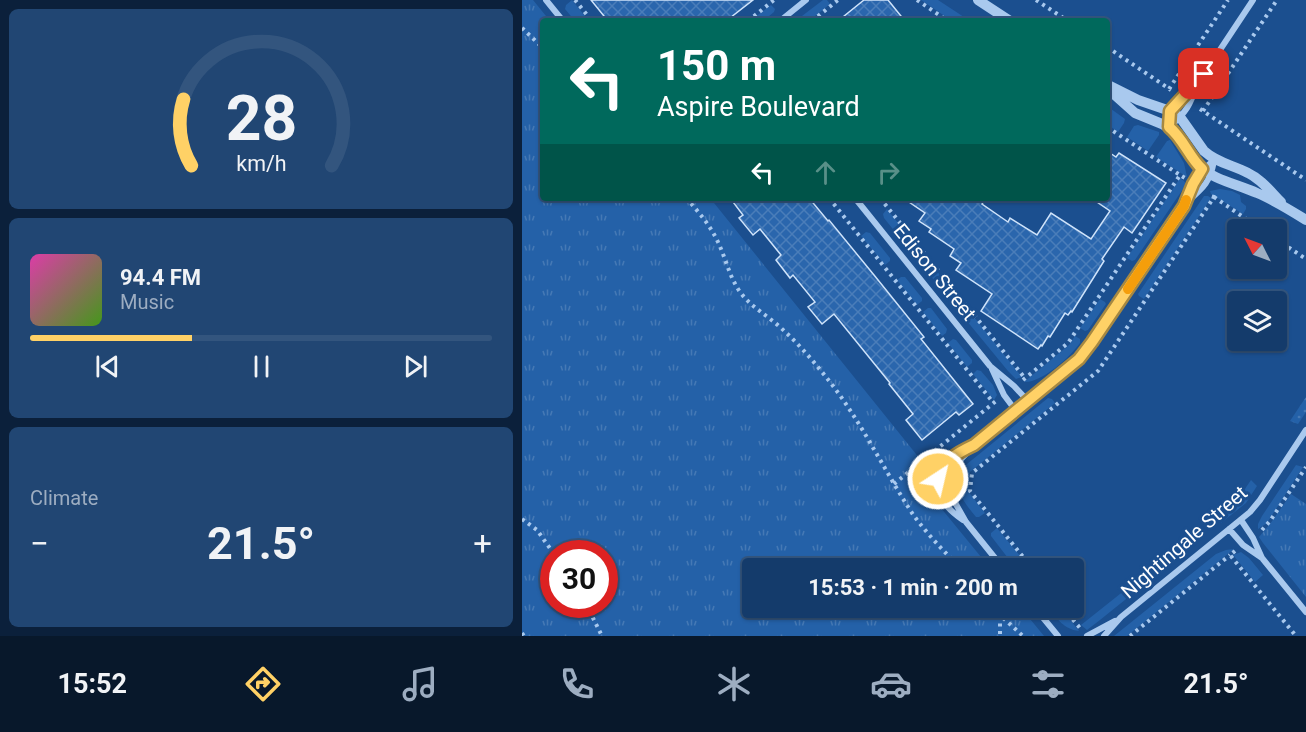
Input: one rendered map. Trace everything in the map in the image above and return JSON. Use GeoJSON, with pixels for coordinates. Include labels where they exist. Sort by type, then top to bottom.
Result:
{"type":"FeatureCollection","features":[{"type":"Feature","properties":{"kind":"street"},"geometry":{"type":"LineString","coordinates":[[546,0],[561,18]]}},
{"type":"Feature","properties":{"kind":"street"},"geometry":{"type":"LineString","coordinates":[[784,18],[806,0]]}},
{"type":"Feature","properties":{"kind":"street"},"geometry":{"type":"LineString","coordinates":[[978,0],[1005,18]]}},
{"type":"Feature","properties":{"kind":"street"},"geometry":{"type":"LineString","coordinates":[[1169,127],[1191,103],[1200,80],[1253,0]]}},
{"type":"Feature","properties":{"kind":"street"},"geometry":{"type":"LineString","coordinates":[[1169,127],[1170,111],[1200,80]]}},
{"type":"Feature","properties":{"kind":"street"},"geometry":{"type":"LineString","coordinates":[[1110,87],[1180,117],[1204,151],[1214,160],[1249,173],[1264,184],[1287,207]]}},
{"type":"Feature","properties":{"kind":"street"},"geometry":{"type":"LineString","coordinates":[[1110,88],[1135,113],[1169,127],[1178,135],[1197,165],[1207,172],[1287,207],[1306,220]]}},
{"type":"Feature","properties":{"kind":"street"},"geometry":{"type":"LineString","coordinates":[[1184,206],[1202,189],[1207,172],[1214,160]]}},
{"type":"Feature","properties":{"kind":"street"},"geometry":{"type":"LineString","coordinates":[[995,558],[966,522],[949,490],[950,474],[954,466],[974,445],[1084,353],[1184,206],[1193,184],[1207,172]]}},
{"type":"Feature","properties":{"kind":"street","name":"Edison Street"},"geometry":{"type":"LineString","coordinates":[[857,201],[990,366],[1028,401]]}},
{"type":"Feature","properties":{"kind":"street","name":"Edison Street"},"geometry":{"type":"LineString","coordinates":[[990,366],[1004,394],[1016,411]]}},
{"type":"Feature","properties":{"kind":"street","name":"Nightingale Street"},"geometry":{"type":"LineString","coordinates":[[1104,636],[1121,617],[1241,520],[1260,500],[1306,430]]}},
{"type":"Feature","properties":{"kind":"street"},"geometry":{"type":"LineString","coordinates":[[966,522],[951,512],[944,503],[938,487],[938,479],[940,471],[950,459],[974,445]]}},
{"type":"Feature","properties":{"kind":"street"},"geometry":{"type":"LineString","coordinates":[[1241,520],[1262,558],[1306,612]]}},
{"type":"Feature","properties":{"kind":"street"},"geometry":{"type":"LineString","coordinates":[[1229,529],[1244,545],[1262,558]]}},
{"type":"Feature","properties":{"kind":"street","name":"Nightingale Street"},"geometry":{"type":"LineString","coordinates":[[1085,633],[1121,617]]}},
{"type":"Feature","properties":{"kind":"street"},"geometry":{"type":"LineString","coordinates":[[1043,618],[1058,636]]}},
{"type":"Feature","properties":{"kind":"path"},"geometry":{"type":"LineString","coordinates":[[574,0],[589,18]]}},
{"type":"Feature","properties":{"kind":"path"},"geometry":{"type":"LineString","coordinates":[[752,18],[774,0]]}},
{"type":"Feature","properties":{"kind":"path"},"geometry":{"type":"LineString","coordinates":[[816,18],[838,0]]}},
{"type":"Feature","properties":{"kind":"path"},"geometry":{"type":"LineString","coordinates":[[917,0],[944,18]]}},
{"type":"Feature","properties":{"kind":"path"},"geometry":{"type":"LineString","coordinates":[[1036,0],[1063,18]]}},
{"type":"Feature","properties":{"kind":"path"},"geometry":{"type":"LineString","coordinates":[[1169,89],[1228,0]]}},
{"type":"Feature","properties":{"kind":"path"},"geometry":{"type":"LineString","coordinates":[[1203,111],[1277,0]]}},
{"type":"Feature","properties":{"kind":"path"},"geometry":{"type":"LineString","coordinates":[[522,28],[540,45]]}},
{"type":"Feature","properties":{"kind":"path"},"geometry":{"type":"LineString","coordinates":[[1110,49],[1182,97]]}},
{"type":"Feature","properties":{"kind":"path"},"geometry":{"type":"LineString","coordinates":[[1191,103],[1306,180]]}},
{"type":"Feature","properties":{"kind":"path"},"geometry":{"type":"LineString","coordinates":[[1110,129],[1193,184]]}},
{"type":"Feature","properties":{"kind":"path"},"geometry":{"type":"LineString","coordinates":[[1014,386],[1068,343],[1180,175]]}},
{"type":"Feature","properties":{"kind":"path"},"geometry":{"type":"LineString","coordinates":[[1202,189],[1246,219]]}},
{"type":"Feature","properties":{"kind":"path"},"geometry":{"type":"LineString","coordinates":[[1024,558],[970,491],[972,473],[1098,371],[1214,197]]}},
{"type":"Feature","properties":{"kind":"path"},"geometry":{"type":"LineString","coordinates":[[689,201],[718,242],[729,273],[739,290],[752,305],[799,345],[829,381],[863,430],[919,523],[951,558]]}},
{"type":"Feature","properties":{"kind":"path"},"geometry":{"type":"LineString","coordinates":[[830,201],[993,403]]}},
{"type":"Feature","properties":{"kind":"path"},"geometry":{"type":"LineString","coordinates":[[882,201],[1025,378]]}},
{"type":"Feature","properties":{"kind":"path"},"geometry":{"type":"LineString","coordinates":[[1287,246],[1306,259]]}},
{"type":"Feature","properties":{"kind":"path"},"geometry":{"type":"LineString","coordinates":[[894,484],[1004,394]]}},
{"type":"Feature","properties":{"kind":"path"},"geometry":{"type":"LineString","coordinates":[[1263,529],[1306,467]]}},
{"type":"Feature","properties":{"kind":"path"},"geometry":{"type":"LineString","coordinates":[[522,519],[537,530],[544,540]]}},
{"type":"Feature","properties":{"kind":"path"},"geometry":{"type":"LineString","coordinates":[[1130,636],[1244,545]]}},
{"type":"Feature","properties":{"kind":"path"},"geometry":{"type":"LineString","coordinates":[[1230,555],[1296,636]]}},
{"type":"Feature","properties":{"kind":"path"},"geometry":{"type":"LineString","coordinates":[[593,618],[602,636]]}},
{"type":"Feature","properties":{"kind":"path"},"geometry":{"type":"LineString","coordinates":[[1000,618],[1000,636]]}},
{"type":"Feature","properties":{"kind":"path"},"geometry":{"type":"LineString","coordinates":[[1003,618],[1023,636]]}},
{"type":"Feature","properties":{"kind":"path"},"geometry":{"type":"LineString","coordinates":[[1072,618],[1085,633]]}},
{"type":"Feature","properties":{"kind":"green space"},"geometry":{"type":"Polygon","coordinates":[[[522,0],[533,0],[548,18],[540,18],[540,201],[712,201],[920,459],[909,469],[982,558],[742,558],[742,618],[1029,618],[1044,636],[522,636],[522,0]]]}},
{"type":"Feature","properties":{"kind":"green space"},"geometry":{"type":"Polygon","coordinates":[[[572,0],[587,18],[572,18],[565,9],[572,0]]]}},
{"type":"Feature","properties":{"kind":"green space"},"geometry":{"type":"Polygon","coordinates":[[[823,0],[827,0],[830,4],[813,18],[799,18],[823,0]]]}},
{"type":"Feature","properties":{"kind":"green space"},"geometry":{"type":"Polygon","coordinates":[[[921,0],[938,0],[965,18],[948,18],[921,0]]]}},
{"type":"Feature","properties":{"kind":"green space"},"geometry":{"type":"Polygon","coordinates":[[[771,5],[775,9],[767,18],[754,18],[771,5]]]}},
{"type":"Feature","properties":{"kind":"green space"},"geometry":{"type":"Polygon","coordinates":[[[1110,108],[1125,119],[1118,132],[1110,126],[1110,108]]]}},
{"type":"Feature","properties":{"kind":"green space"},"geometry":{"type":"Polygon","coordinates":[[[1138,125],[1159,132],[1148,151],[1127,137],[1134,126],[1138,125]]]}},
{"type":"Feature","properties":{"kind":"green space"},"geometry":{"type":"Polygon","coordinates":[[[1170,140],[1184,163],[1187,177],[1156,157],[1170,140]]]}},
{"type":"Feature","properties":{"kind":"green space"},"geometry":{"type":"Polygon","coordinates":[[[1180,178],[1186,184],[1183,189],[1135,260],[1127,258],[1180,178]]]}},
{"type":"Feature","properties":{"kind":"green space"},"geometry":{"type":"Polygon","coordinates":[[[1220,189],[1240,195],[1241,202],[1246,206],[1243,214],[1211,194],[1210,191],[1220,189]]]}},
{"type":"Feature","properties":{"kind":"green space"},"geometry":{"type":"Polygon","coordinates":[[[1204,196],[1211,198],[1144,299],[1139,296],[1138,294],[1204,196]]]}},
{"type":"Feature","properties":{"kind":"green space"},"geometry":{"type":"Polygon","coordinates":[[[887,209],[910,238],[907,243],[904,243],[884,218],[883,214],[887,209]]]}},
{"type":"Feature","properties":{"kind":"green space"},"geometry":{"type":"Polygon","coordinates":[[[866,232],[870,233],[890,258],[885,265],[861,236],[866,232]]]}},
{"type":"Feature","properties":{"kind":"green space"},"geometry":{"type":"Polygon","coordinates":[[[916,246],[940,275],[937,280],[934,280],[913,255],[916,246]]]}},
{"type":"Feature","properties":{"kind":"green space"},"geometry":{"type":"Polygon","coordinates":[[[905,277],[922,298],[917,305],[897,280],[905,277]]]}},
{"type":"Feature","properties":{"kind":"green space"},"geometry":{"type":"Polygon","coordinates":[[[946,282],[1022,377],[1016,379],[1008,371],[943,292],[946,282]]]}},
{"type":"Feature","properties":{"kind":"green space"},"geometry":{"type":"Polygon","coordinates":[[[1100,299],[1106,304],[1085,331],[1080,328],[1100,299]]]}},
{"type":"Feature","properties":{"kind":"green space"},"geometry":{"type":"Polygon","coordinates":[[[931,308],[947,329],[942,336],[923,312],[931,308]]]}},
{"type":"Feature","properties":{"kind":"green space"},"geometry":{"type":"Polygon","coordinates":[[[1075,336],[1080,339],[1080,343],[1063,362],[1047,374],[1024,382],[1069,345],[1075,336]]]}},
{"type":"Feature","properties":{"kind":"green space"},"geometry":{"type":"Polygon","coordinates":[[[953,339],[972,360],[967,367],[948,343],[953,339]]]}},
{"type":"Feature","properties":{"kind":"green space"},"geometry":{"type":"Polygon","coordinates":[[[977,370],[981,371],[993,385],[997,395],[994,400],[973,374],[977,370]]]}},
{"type":"Feature","properties":{"kind":"green space"},"geometry":{"type":"Polygon","coordinates":[[[1306,397],[1306,412],[1298,424],[1290,421],[1306,397]]]}},
{"type":"Feature","properties":{"kind":"green space"},"geometry":{"type":"Polygon","coordinates":[[[1048,398],[1055,403],[970,472],[968,491],[985,513],[976,517],[960,492],[958,485],[962,471],[967,464],[1048,398]]]}},
{"type":"Feature","properties":{"kind":"green space"},"geometry":{"type":"Polygon","coordinates":[[[1296,465],[1303,467],[1267,523],[1258,529],[1262,516],[1296,465]]]}},
{"type":"Feature","properties":{"kind":"green space"},"geometry":{"type":"Polygon","coordinates":[[[1251,480],[1257,486],[1246,503],[1221,523],[1214,518],[1238,499],[1251,480]]]}},
{"type":"Feature","properties":{"kind":"green space"},"geometry":{"type":"Polygon","coordinates":[[[1291,494],[1306,504],[1306,597],[1259,537],[1291,494]]]}},
{"type":"Feature","properties":{"kind":"green space"},"geometry":{"type":"Polygon","coordinates":[[[997,528],[1021,557],[1008,558],[991,533],[997,528]]]}},
{"type":"Feature","properties":{"kind":"green space"},"geometry":{"type":"Polygon","coordinates":[[[1234,549],[1127,636],[1114,636],[1216,554],[1234,549]]]}},
{"type":"Feature","properties":{"kind":"green space"},"geometry":{"type":"Polygon","coordinates":[[[1174,551],[1177,558],[1100,620],[1087,630],[1081,625],[1174,551]]]}},
{"type":"Feature","properties":{"kind":"green space"},"geometry":{"type":"Polygon","coordinates":[[[1241,552],[1263,575],[1255,582],[1233,555],[1241,552]]]}},
{"type":"Feature","properties":{"kind":"green space"},"geometry":{"type":"Polygon","coordinates":[[[1056,618],[1069,618],[1079,631],[1065,626],[1056,618]]]}},
{"type":"Feature","properties":{"kind":"building"},"geometry":{"type":"Polygon","coordinates":[[[591,0],[753,0],[730,18],[606,18],[591,0]]]}},
{"type":"Feature","properties":{"kind":"building"},"geometry":{"type":"Polygon","coordinates":[[[864,0],[888,0],[903,18],[842,18],[864,0]]]}},
{"type":"Feature","properties":{"kind":"building"},"geometry":{"type":"Polygon","coordinates":[[[1110,153],[1116,157],[1119,153],[1166,183],[1132,233],[1124,227],[1102,259],[1104,261],[1072,312],[1068,315],[1065,313],[1050,337],[1048,336],[1038,349],[981,311],[992,294],[956,270],[961,263],[950,256],[954,249],[929,232],[931,229],[919,221],[925,213],[907,201],[984,201],[982,204],[1008,222],[1010,218],[1037,235],[1051,213],[1091,239],[1110,211],[1095,201],[1110,201],[1110,153]]]}},
{"type":"Feature","properties":{"kind":"building"},"geometry":{"type":"Polygon","coordinates":[[[732,201],[811,201],[924,337],[921,339],[973,404],[959,415],[956,412],[922,440],[906,420],[913,414],[890,383],[834,314],[822,324],[808,307],[815,302],[793,275],[790,278],[776,260],[781,255],[760,229],[753,235],[739,218],[743,215],[732,201]]]}},
{"type":"Feature","properties":{"kind":"slow traffic"},"geometry":{"type":"LineString","coordinates":[[1128,289],[1186,200]]}},
{"type":"Feature","properties":{"kind":"route"},"geometry":{"type":"LineString","coordinates":[[938,479],[944,464],[957,453],[974,445],[1079,359],[1184,206],[1202,169],[1178,135],[1169,127],[1170,111],[1204,74]]}}]}
